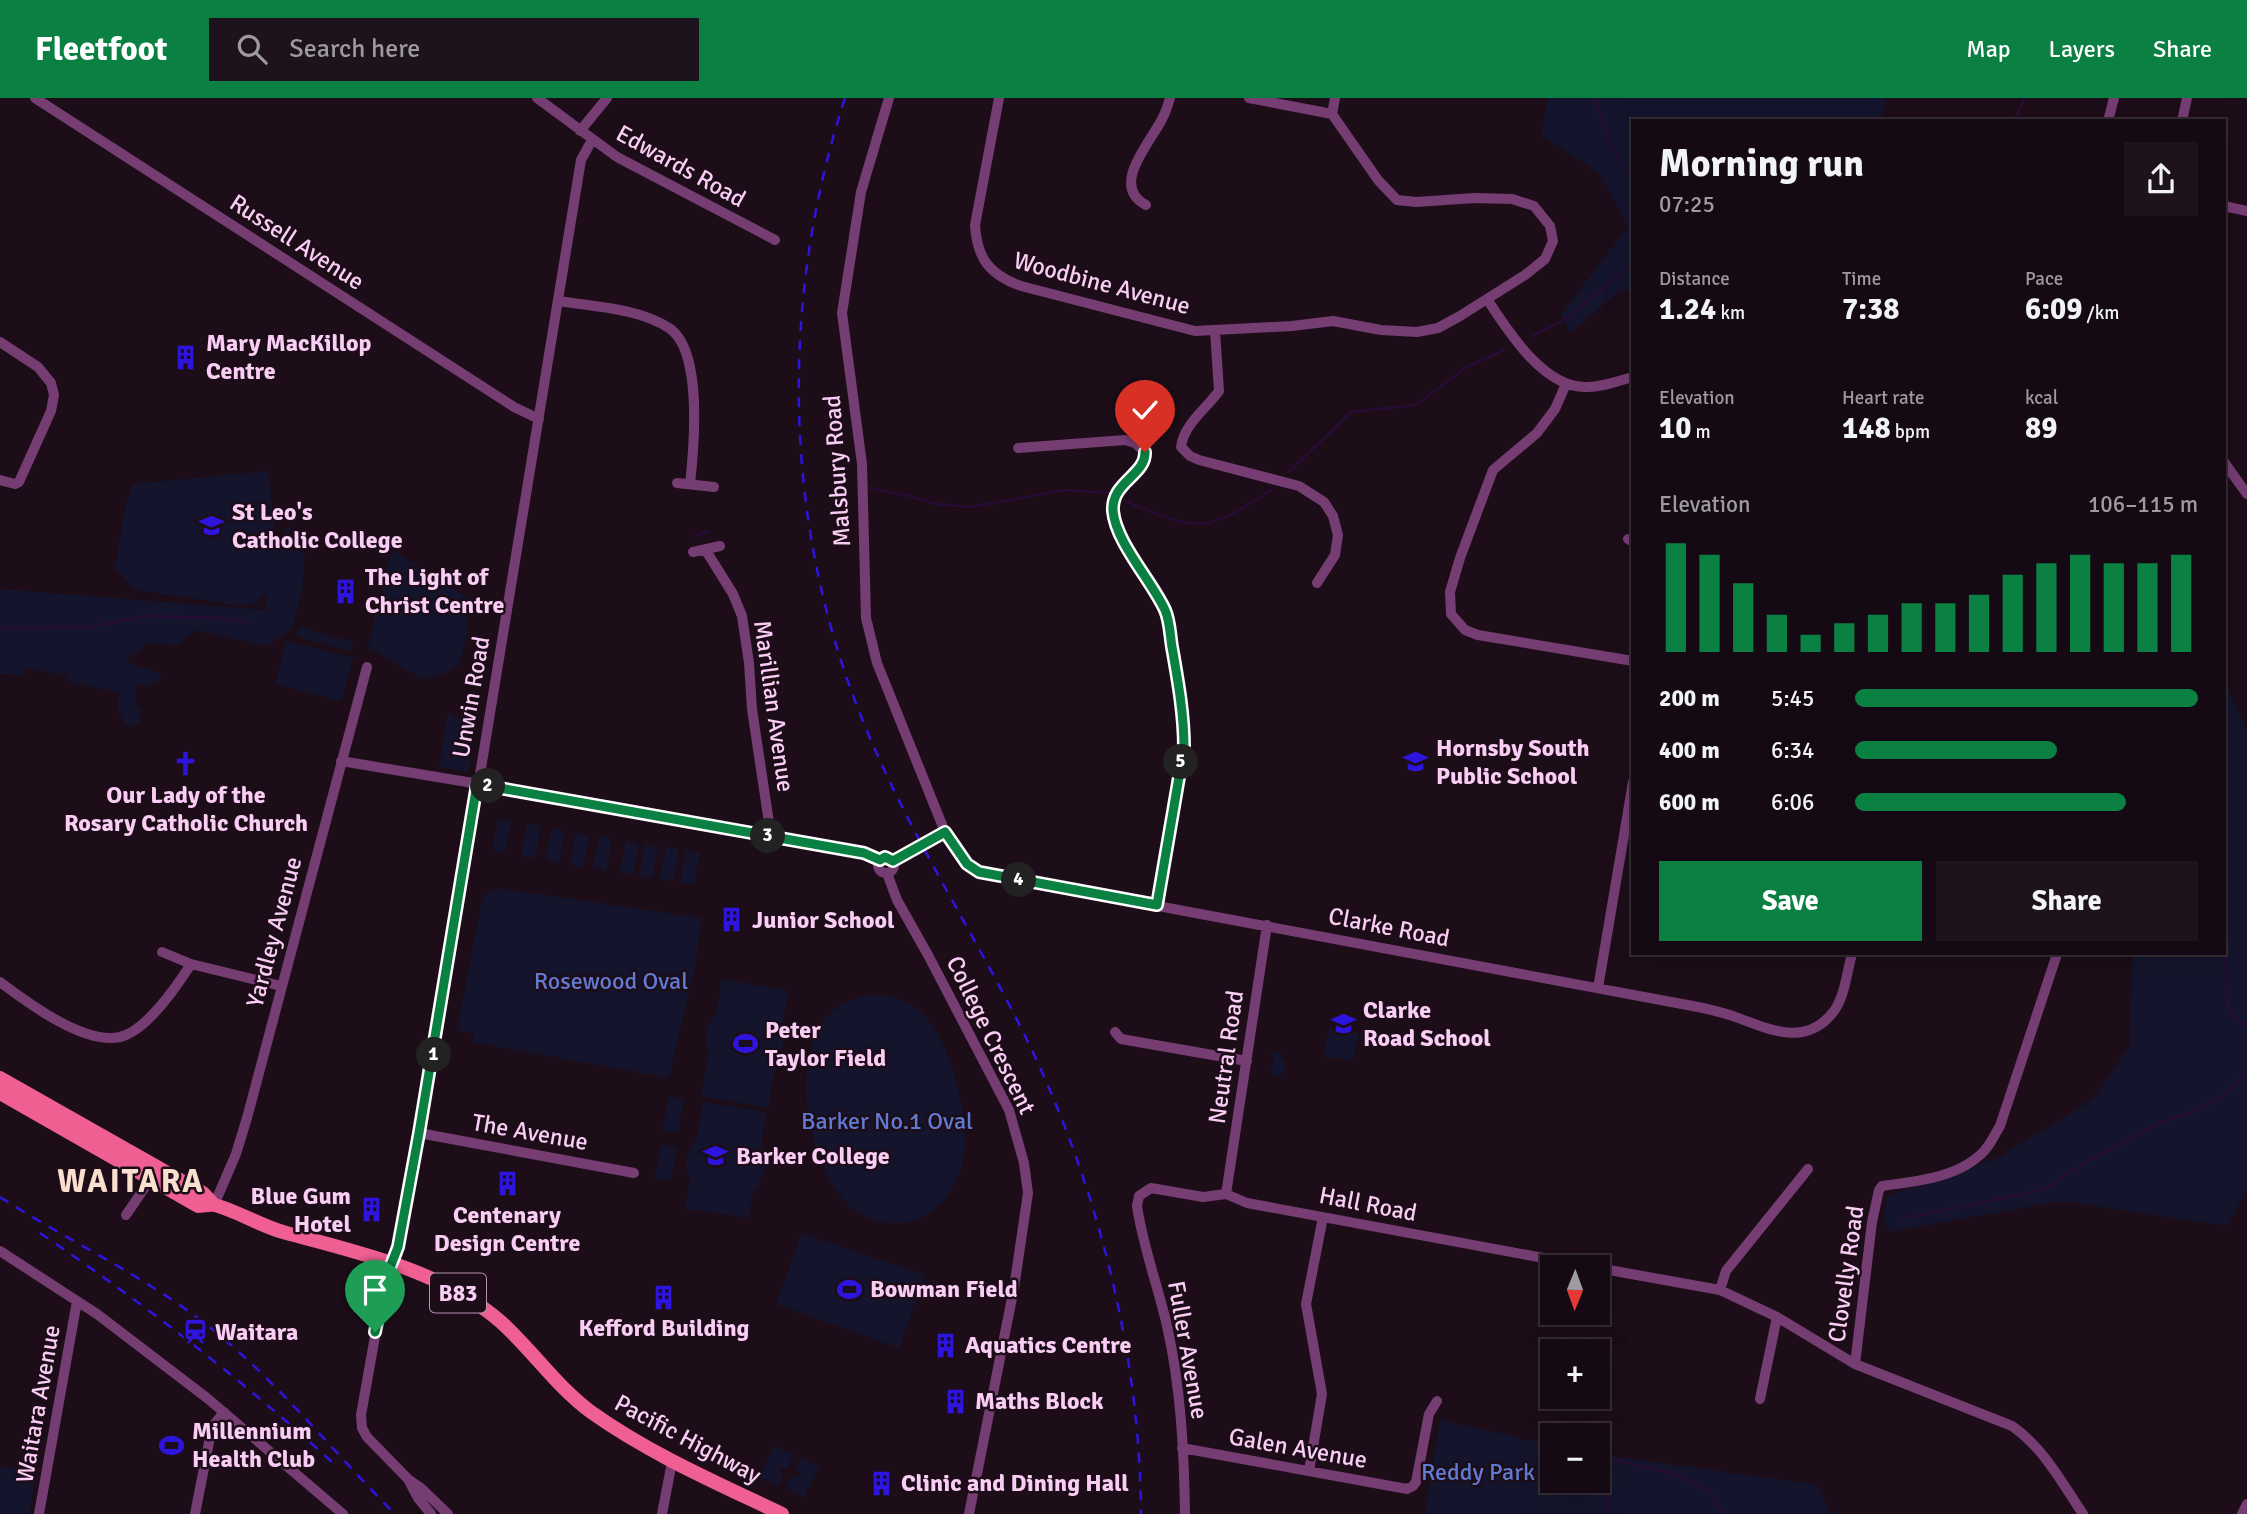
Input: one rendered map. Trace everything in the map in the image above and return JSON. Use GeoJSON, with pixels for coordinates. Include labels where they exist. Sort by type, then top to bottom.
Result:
{"type":"FeatureCollection","features":[{"type":"Feature","properties":{"kind":"main road","name":"Pacific Highway"},"geometry":{"type":"LineString","coordinates":[[0,1078],[154,1173],[198,1206],[214,1205],[273,1230],[409,1268],[485,1310],[516,1336],[562,1389],[624,1434],[672,1462],[782,1514]]}},
{"type":"Feature","properties":{"kind":"main road","name":"Pacific Highway"},"geometry":{"type":"LineString","coordinates":[[0,1093],[154,1173]]}},
{"type":"Feature","properties":{"kind":"street","name":"Russell Avenue"},"geometry":{"type":"LineString","coordinates":[[35,98],[514,407],[538,419]]}},
{"type":"Feature","properties":{"kind":"street","name":"Edwards Road"},"geometry":{"type":"LineString","coordinates":[[537,98],[617,157],[775,240]]}},
{"type":"Feature","properties":{"kind":"street"},"geometry":{"type":"LineString","coordinates":[[580,131],[607,98]]}},
{"type":"Feature","properties":{"kind":"street","name":"Malsbury Road"},"geometry":{"type":"LineString","coordinates":[[889,98],[861,192],[842,313],[862,464],[866,618],[881,674],[945,832]]}},
{"type":"Feature","properties":{"kind":"street","name":"Woodbine Avenue"},"geometry":{"type":"LineString","coordinates":[[999,98],[975,225],[976,243],[991,271],[1002,279],[1046,292],[1195,331],[1333,321],[1381,330],[1417,332],[1438,328],[1525,275],[1545,259],[1553,241],[1550,226],[1534,206],[1512,199],[1475,198],[1416,202],[1397,200],[1378,180],[1332,114]]}},
{"type":"Feature","properties":{"kind":"street"},"geometry":{"type":"LineString","coordinates":[[1146,205],[1134,196],[1131,180],[1135,164],[1163,118],[1170,98]]}},
{"type":"Feature","properties":{"kind":"street"},"geometry":{"type":"LineString","coordinates":[[1249,98],[1332,114],[1335,98]]}},
{"type":"Feature","properties":{"kind":"street"},"geometry":{"type":"LineString","coordinates":[[2109,119],[2114,98]]}},
{"type":"Feature","properties":{"kind":"street"},"geometry":{"type":"LineString","coordinates":[[2182,119],[2187,98]]}},
{"type":"Feature","properties":{"kind":"street","name":"Unwin Road"},"geometry":{"type":"LineString","coordinates":[[408,1479],[365,1433],[361,1415],[382,1297],[399,1242],[419,1133],[581,160],[592,140]]}},
{"type":"Feature","properties":{"kind":"street"},"geometry":{"type":"LineString","coordinates":[[2226,206],[2247,211]]}},
{"type":"Feature","properties":{"kind":"street"},"geometry":{"type":"LineString","coordinates":[[1486,299],[1508,331],[1552,378],[1566,384],[1592,387],[1631,377]]}},
{"type":"Feature","properties":{"kind":"street"},"geometry":{"type":"LineString","coordinates":[[559,301],[634,313],[654,320],[672,330],[684,345],[691,365],[694,448],[690,484]]}},
{"type":"Feature","properties":{"kind":"street"},"geometry":{"type":"LineString","coordinates":[[1215,331],[1219,391],[1182,437],[1181,447],[1199,460],[1299,486],[1324,502],[1333,516],[1338,535],[1335,555],[1317,583]]}},
{"type":"Feature","properties":{"kind":"street"},"geometry":{"type":"LineString","coordinates":[[0,342],[38,367],[51,383],[54,395],[51,411],[19,482],[5,481]]}},
{"type":"Feature","properties":{"kind":"street"},"geometry":{"type":"LineString","coordinates":[[1566,384],[1555,409],[1536,433],[1493,470],[1450,592],[1451,614],[1465,630],[1478,635],[1631,661]]}},
{"type":"Feature","properties":{"kind":"street"},"geometry":{"type":"LineString","coordinates":[[1018,448],[1125,440],[1135,443],[1145,452],[1146,459],[1140,468],[1126,479],[1113,505],[1118,529],[1166,614],[1184,723],[1184,748],[1157,905]]}},
{"type":"Feature","properties":{"kind":"street"},"geometry":{"type":"LineString","coordinates":[[2226,466],[2247,494]]}},
{"type":"Feature","properties":{"kind":"street"},"geometry":{"type":"LineString","coordinates":[[677,483],[713,487]]}},
{"type":"Feature","properties":{"kind":"street","name":"Marillian Avenue"},"geometry":{"type":"LineString","coordinates":[[720,546],[699,550],[733,594],[742,616],[752,709],[771,836]]}},
{"type":"Feature","properties":{"kind":"street","name":"Yardley Avenue"},"geometry":{"type":"LineString","coordinates":[[214,1205],[236,1154],[247,1118],[367,667]]}},
{"type":"Feature","properties":{"kind":"street"},"geometry":{"type":"LineString","coordinates":[[341,761],[617,807],[864,853],[880,860],[885,857],[898,858],[945,832]]}},
{"type":"Feature","properties":{"kind":"street"},"geometry":{"type":"LineString","coordinates":[[1598,988],[1631,794]]}},
{"type":"Feature","properties":{"kind":"street","name":"Clarke Road"},"geometry":{"type":"LineString","coordinates":[[945,832],[967,864],[979,872],[1698,1007],[1783,1033],[1798,1033],[1823,1023],[1835,1010],[1852,955]]}},
{"type":"Feature","properties":{"kind":"street"},"geometry":{"type":"LineString","coordinates":[[887,873],[898,858]]}},
{"type":"Feature","properties":{"kind":"street","name":"College Crescent"},"geometry":{"type":"LineString","coordinates":[[880,860],[878,868],[887,873],[897,900],[929,955],[1009,1110],[1027,1183],[1028,1193],[1014,1288],[969,1514]]}},
{"type":"Feature","properties":{"kind":"street","name":"Neutral Road"},"geometry":{"type":"LineString","coordinates":[[1226,1194],[1267,925]]}},
{"type":"Feature","properties":{"kind":"street"},"geometry":{"type":"LineString","coordinates":[[162,952],[191,964],[281,986]]}},
{"type":"Feature","properties":{"kind":"street","name":"Clovelly Road"},"geometry":{"type":"LineString","coordinates":[[2057,955],[2000,1126],[1985,1150],[1973,1160],[1939,1176],[1882,1186],[1879,1190],[1872,1222],[1855,1364],[2011,1426],[2028,1437],[2083,1514]]}},
{"type":"Feature","properties":{"kind":"street"},"geometry":{"type":"LineString","coordinates":[[0,982],[44,1012],[86,1034],[104,1038],[121,1037],[131,1032],[166,1002],[191,964]]}},
{"type":"Feature","properties":{"kind":"street"},"geometry":{"type":"LineString","coordinates":[[1115,1032],[1121,1039],[1247,1060]]}},
{"type":"Feature","properties":{"kind":"street","name":"The Avenue"},"geometry":{"type":"LineString","coordinates":[[419,1133],[634,1172]]}},
{"type":"Feature","properties":{"kind":"street"},"geometry":{"type":"LineString","coordinates":[[1720,1290],[1726,1270],[1808,1169]]}},
{"type":"Feature","properties":{"kind":"street"},"geometry":{"type":"LineString","coordinates":[[126,1215],[154,1173]]}},
{"type":"Feature","properties":{"kind":"street","name":"Hall Road"},"geometry":{"type":"LineString","coordinates":[[1139,1196],[1151,1188],[1203,1197],[1226,1194],[1247,1203],[1540,1257]]}},
{"type":"Feature","properties":{"kind":"street","name":"Fuller Avenue"},"geometry":{"type":"LineString","coordinates":[[1139,1196],[1140,1222],[1167,1328],[1174,1368],[1185,1514]]}},
{"type":"Feature","properties":{"kind":"street"},"geometry":{"type":"LineString","coordinates":[[1309,1471],[1322,1394],[1306,1304],[1322,1217]]}},
{"type":"Feature","properties":{"kind":"street"},"geometry":{"type":"LineString","coordinates":[[0,1251],[77,1301],[224,1412],[344,1514],[352,1514]]}},
{"type":"Feature","properties":{"kind":"street"},"geometry":{"type":"LineString","coordinates":[[1610,1270],[1720,1290],[1777,1317],[1855,1364]]}},
{"type":"Feature","properties":{"kind":"street","name":"Waitara Avenue"},"geometry":{"type":"LineString","coordinates":[[39,1514],[77,1301]]}},
{"type":"Feature","properties":{"kind":"street"},"geometry":{"type":"LineString","coordinates":[[1760,1399],[1777,1317]]}},
{"type":"Feature","properties":{"kind":"street","name":"Galen Avenue"},"geometry":{"type":"LineString","coordinates":[[1182,1448],[1407,1489],[1416,1482],[1430,1413],[1437,1401]]}},
{"type":"Feature","properties":{"kind":"street"},"geometry":{"type":"LineString","coordinates":[[195,1514],[212,1427],[224,1412]]}},
{"type":"Feature","properties":{"kind":"street"},"geometry":{"type":"LineString","coordinates":[[662,1514],[672,1462]]}},
{"type":"Feature","properties":{"kind":"street"},"geometry":{"type":"LineString","coordinates":[[408,1479],[431,1514]]}},
{"type":"Feature","properties":{"kind":"street"},"geometry":{"type":"LineString","coordinates":[[408,1479],[448,1514]]}},
{"type":"Feature","properties":{"kind":"street"},"geometry":{"type":"LineString","coordinates":[[2242,1514],[2247,1504]]}},
{"type":"Feature","properties":{"kind":"green space"},"geometry":{"type":"Polygon","coordinates":[[[1548,98],[1886,98],[1881,119],[1631,119],[1631,290],[1621,290],[1570,333],[1561,315],[1628,226],[1598,173],[1541,135],[1548,98]]]}},
{"type":"Feature","properties":{"kind":"green space"},"geometry":{"type":"Polygon","coordinates":[[[268,471],[278,556],[290,518],[288,550],[305,552],[302,591],[292,629],[266,646],[195,630],[178,645],[148,643],[125,661],[161,674],[160,681],[154,682],[153,685],[136,685],[140,725],[125,724],[117,708],[120,693],[66,681],[67,676],[27,668],[25,675],[0,674],[0,589],[264,610],[269,591],[255,604],[237,605],[135,590],[115,568],[126,502],[133,484],[268,471]]]}},
{"type":"Feature","properties":{"kind":"green space"},"geometry":{"type":"Polygon","coordinates":[[[392,550],[469,599],[467,633],[461,658],[454,668],[446,673],[422,679],[368,647],[392,550]]]}},
{"type":"Feature","properties":{"kind":"green space"},"geometry":{"type":"Polygon","coordinates":[[[299,627],[353,642],[350,651],[299,637],[299,627]]]}},
{"type":"Feature","properties":{"kind":"green space"},"geometry":{"type":"Polygon","coordinates":[[[286,641],[353,658],[341,701],[275,684],[286,641]]]}},
{"type":"Feature","properties":{"kind":"green space"},"geometry":{"type":"Polygon","coordinates":[[[2226,685],[2247,729],[2247,1189],[2227,1226],[2062,1201],[1888,1232],[1883,1217],[1888,1196],[1995,1159],[2091,1101],[2129,1047],[2133,955],[2226,955],[2226,685]]]}},
{"type":"Feature","properties":{"kind":"green space"},"geometry":{"type":"Polygon","coordinates":[[[448,712],[475,731],[468,772],[439,767],[448,712]]]}},
{"type":"Feature","properties":{"kind":"green space"},"geometry":{"type":"Polygon","coordinates":[[[498,819],[511,821],[505,853],[492,850],[498,819]]]}},
{"type":"Feature","properties":{"kind":"green space"},"geometry":{"type":"Polygon","coordinates":[[[527,824],[541,826],[535,858],[521,856],[527,824]]]}},
{"type":"Feature","properties":{"kind":"green space"},"geometry":{"type":"Polygon","coordinates":[[[552,829],[565,831],[559,863],[545,860],[552,829]]]}},
{"type":"Feature","properties":{"kind":"green space"},"geometry":{"type":"Polygon","coordinates":[[[576,833],[589,836],[583,867],[570,865],[576,833]]]}},
{"type":"Feature","properties":{"kind":"green space"},"geometry":{"type":"Polygon","coordinates":[[[599,836],[612,839],[606,870],[593,868],[599,836]]]}},
{"type":"Feature","properties":{"kind":"green space"},"geometry":{"type":"Polygon","coordinates":[[[626,841],[639,844],[633,875],[619,873],[626,841]]]}},
{"type":"Feature","properties":{"kind":"green space"},"geometry":{"type":"Polygon","coordinates":[[[645,844],[658,847],[652,878],[639,876],[645,844]]]}},
{"type":"Feature","properties":{"kind":"green space"},"geometry":{"type":"Polygon","coordinates":[[[666,847],[679,850],[673,881],[659,879],[666,847]]]}},
{"type":"Feature","properties":{"kind":"green space"},"geometry":{"type":"Polygon","coordinates":[[[686,851],[700,853],[694,885],[680,882],[686,851]]]}},
{"type":"Feature","properties":{"kind":"green space","name":"Rosewood Oval"},"geometry":{"type":"Polygon","coordinates":[[[496,888],[701,918],[696,961],[669,1078],[472,1042],[474,1033],[457,1030],[482,900],[496,888]]]}},
{"type":"Feature","properties":{"kind":"green space","name":"Peter Taylor Field"},"geometry":{"type":"Polygon","coordinates":[[[722,979],[789,991],[782,1025],[784,1043],[776,1060],[768,1108],[701,1096],[709,1052],[706,1044],[707,1028],[717,1010],[722,979]]]}},
{"type":"Feature","properties":{"kind":"green space","name":"Barker No.1 Oval"},"geometry":{"type":"Polygon","coordinates":[[[871,995],[902,1000],[925,1016],[947,1053],[961,1099],[965,1142],[960,1170],[952,1188],[940,1204],[933,1211],[915,1220],[882,1223],[855,1210],[834,1186],[818,1155],[809,1119],[806,1083],[811,1050],[822,1023],[843,1004],[871,995]]]}},
{"type":"Feature","properties":{"kind":"green space"},"geometry":{"type":"Polygon","coordinates":[[[1329,1028],[1358,1033],[1353,1061],[1324,1056],[1329,1028]]]}},
{"type":"Feature","properties":{"kind":"green space"},"geometry":{"type":"Polygon","coordinates":[[[1269,1052],[1282,1054],[1281,1060],[1286,1061],[1284,1073],[1279,1077],[1273,1075],[1270,1070],[1274,1059],[1269,1052]]]}},
{"type":"Feature","properties":{"kind":"green space"},"geometry":{"type":"Polygon","coordinates":[[[669,1096],[684,1099],[678,1133],[662,1130],[669,1096]]]}},
{"type":"Feature","properties":{"kind":"green space"},"geometry":{"type":"Polygon","coordinates":[[[703,1102],[766,1112],[761,1146],[765,1170],[753,1192],[749,1218],[685,1209],[690,1180],[687,1156],[697,1137],[703,1102]]]}},
{"type":"Feature","properties":{"kind":"green space"},"geometry":{"type":"Polygon","coordinates":[[[661,1144],[677,1147],[671,1181],[655,1178],[661,1144]]]}},
{"type":"Feature","properties":{"kind":"green space","name":"Bowman Field"},"geometry":{"type":"Polygon","coordinates":[[[802,1233],[925,1275],[899,1348],[776,1304],[802,1233]]]}},
{"type":"Feature","properties":{"kind":"green space","name":"Reddy Park"},"geometry":{"type":"Polygon","coordinates":[[[1440,1420],[1540,1442],[1540,1493],[1610,1493],[1610,1456],[1818,1485],[1831,1514],[1425,1514],[1440,1420]]]}},
{"type":"Feature","properties":{"kind":"green space"},"geometry":{"type":"Polygon","coordinates":[[[774,1446],[794,1455],[787,1468],[780,1467],[783,1476],[779,1486],[759,1478],[774,1446]]]}},
{"type":"Feature","properties":{"kind":"green space"},"geometry":{"type":"Polygon","coordinates":[[[800,1458],[819,1466],[804,1497],[786,1488],[791,1477],[799,1477],[799,1472],[795,1469],[800,1458]]]}},
{"type":"Feature","properties":{"kind":"green space"},"geometry":{"type":"Polygon","coordinates":[[[0,1466],[36,1473],[29,1514],[0,1514],[0,1466]]]}},
{"type":"Feature","properties":{"kind":"waterway"},"geometry":{"type":"LineString","coordinates":[[1596,98],[1609,139],[1631,173]]}},
{"type":"Feature","properties":{"kind":"waterway"},"geometry":{"type":"LineString","coordinates":[[2015,119],[2025,98]]}},
{"type":"Feature","properties":{"kind":"waterway"},"geometry":{"type":"LineString","coordinates":[[1532,336],[1566,319],[1631,265]]}},
{"type":"Feature","properties":{"kind":"waterway"},"geometry":{"type":"LineString","coordinates":[[1289,472],[1351,412],[1416,405],[1465,368],[1504,350]]}},
{"type":"Feature","properties":{"kind":"waterway"},"geometry":{"type":"LineString","coordinates":[[869,488],[936,504],[970,507],[1065,490],[1108,493]]}},
{"type":"Feature","properties":{"kind":"waterway"},"geometry":{"type":"LineString","coordinates":[[1127,502],[1156,514],[1197,524],[1231,514],[1271,490]]}},
{"type":"Feature","properties":{"kind":"waterway"},"geometry":{"type":"LineString","coordinates":[[693,536],[708,532]]}},
{"type":"Feature","properties":{"kind":"waterway"},"geometry":{"type":"LineString","coordinates":[[0,628],[92,627],[146,616],[250,622]]}},
{"type":"Feature","properties":{"kind":"waterway"},"geometry":{"type":"LineString","coordinates":[[2225,955],[2228,1011],[2247,1027]]}},
{"type":"Feature","properties":{"kind":"waterway"},"geometry":{"type":"LineString","coordinates":[[1901,1219],[2043,1190],[2069,1172],[2159,1123],[2197,1111],[2230,1091],[2247,1069]]}},
{"type":"Feature","properties":{"kind":"waterway"},"geometry":{"type":"LineString","coordinates":[[1610,1459],[1675,1474],[1711,1492],[1719,1508],[1727,1514]]}},
{"type":"Feature","properties":{"kind":"waterway"},"geometry":{"type":"LineString","coordinates":[[1603,1493],[1611,1503],[1608,1514]]}},
{"type":"Feature","properties":{"kind":"railway"},"geometry":{"type":"LineString","coordinates":[[845,98],[824,173],[809,249],[801,326],[799,403],[803,480],[814,557],[832,632],[873,746],[910,823],[1013,1012],[1041,1070],[1088,1192],[1121,1320],[1132,1384],[1141,1514]]}},
{"type":"Feature","properties":{"kind":"railway"},"geometry":{"type":"LineString","coordinates":[[0,1197],[135,1276],[212,1329],[284,1396],[395,1514]]}},
{"type":"Feature","properties":{"kind":"railway"},"geometry":{"type":"LineString","coordinates":[[40,1233],[190,1342],[332,1462]]}},
{"type":"Feature","properties":{"kind":"place","name":"Mary MacKillop Centre"},"geometry":{"type":"Point","coordinates":[186,357]}},
{"type":"Feature","properties":{"kind":"place","name":"St Leo's Catholic College"},"geometry":{"type":"Point","coordinates":[212,526]}},
{"type":"Feature","properties":{"kind":"place","name":"The Light of Christ Centre"},"geometry":{"type":"Point","coordinates":[345,591]}},
{"type":"Feature","properties":{"kind":"place","name":"Hornsby South Public School"},"geometry":{"type":"Point","coordinates":[1416,762]}},
{"type":"Feature","properties":{"kind":"place","name":"Our Lady of the Rosary Catholic Church"},"geometry":{"type":"Point","coordinates":[186,764]}},
{"type":"Feature","properties":{"kind":"place","name":"Junior School"},"geometry":{"type":"Point","coordinates":[732,920]}},
{"type":"Feature","properties":{"kind":"place","name":"Clarke Road School"},"geometry":{"type":"Point","coordinates":[1343,1024]}},
{"type":"Feature","properties":{"kind":"place","name":"Peter Taylor Field"},"geometry":{"type":"Point","coordinates":[745,1044]}},
{"type":"Feature","properties":{"kind":"place","name":"Barker College"},"geometry":{"type":"Point","coordinates":[716,1156]}},
{"type":"Feature","properties":{"kind":"place","name":"Centenary Design Centre"},"geometry":{"type":"Point","coordinates":[507,1184]}},
{"type":"Feature","properties":{"kind":"place","name":"Blue Gum Hotel"},"geometry":{"type":"Point","coordinates":[371,1210]}},
{"type":"Feature","properties":{"kind":"place","name":"Bowman Field"},"geometry":{"type":"Point","coordinates":[850,1289]}},
{"type":"Feature","properties":{"kind":"place","name":"Kefford Building"},"geometry":{"type":"Point","coordinates":[664,1297]}},
{"type":"Feature","properties":{"kind":"place","name":"Waitara"},"geometry":{"type":"Point","coordinates":[195,1332]}},
{"type":"Feature","properties":{"kind":"place","name":"Aquatics Centre"},"geometry":{"type":"Point","coordinates":[945,1345]}},
{"type":"Feature","properties":{"kind":"place","name":"Maths Block"},"geometry":{"type":"Point","coordinates":[955,1401]}},
{"type":"Feature","properties":{"kind":"place","name":"Millennium Health Club"},"geometry":{"type":"Point","coordinates":[172,1445]}},
{"type":"Feature","properties":{"kind":"place","name":"Clinic and Dining Hall"},"geometry":{"type":"Point","coordinates":[881,1483]}},
{"type":"Feature","properties":{"kind":"district","name":"WAITARA"},"geometry":{"type":"Point","coordinates":[131,1181]}},
{"type":"Feature","properties":{"kind":"route"},"geometry":{"type":"LineString","coordinates":[[375,1332],[386,1278],[398,1247],[434,1054],[477,784],[864,853],[880,860],[885,857],[893,861],[945,832],[959,855],[973,870],[1157,905],[1184,748],[1184,723],[1166,614],[1118,529],[1113,505],[1126,479],[1140,468],[1146,459],[1145,452]]}}]}
